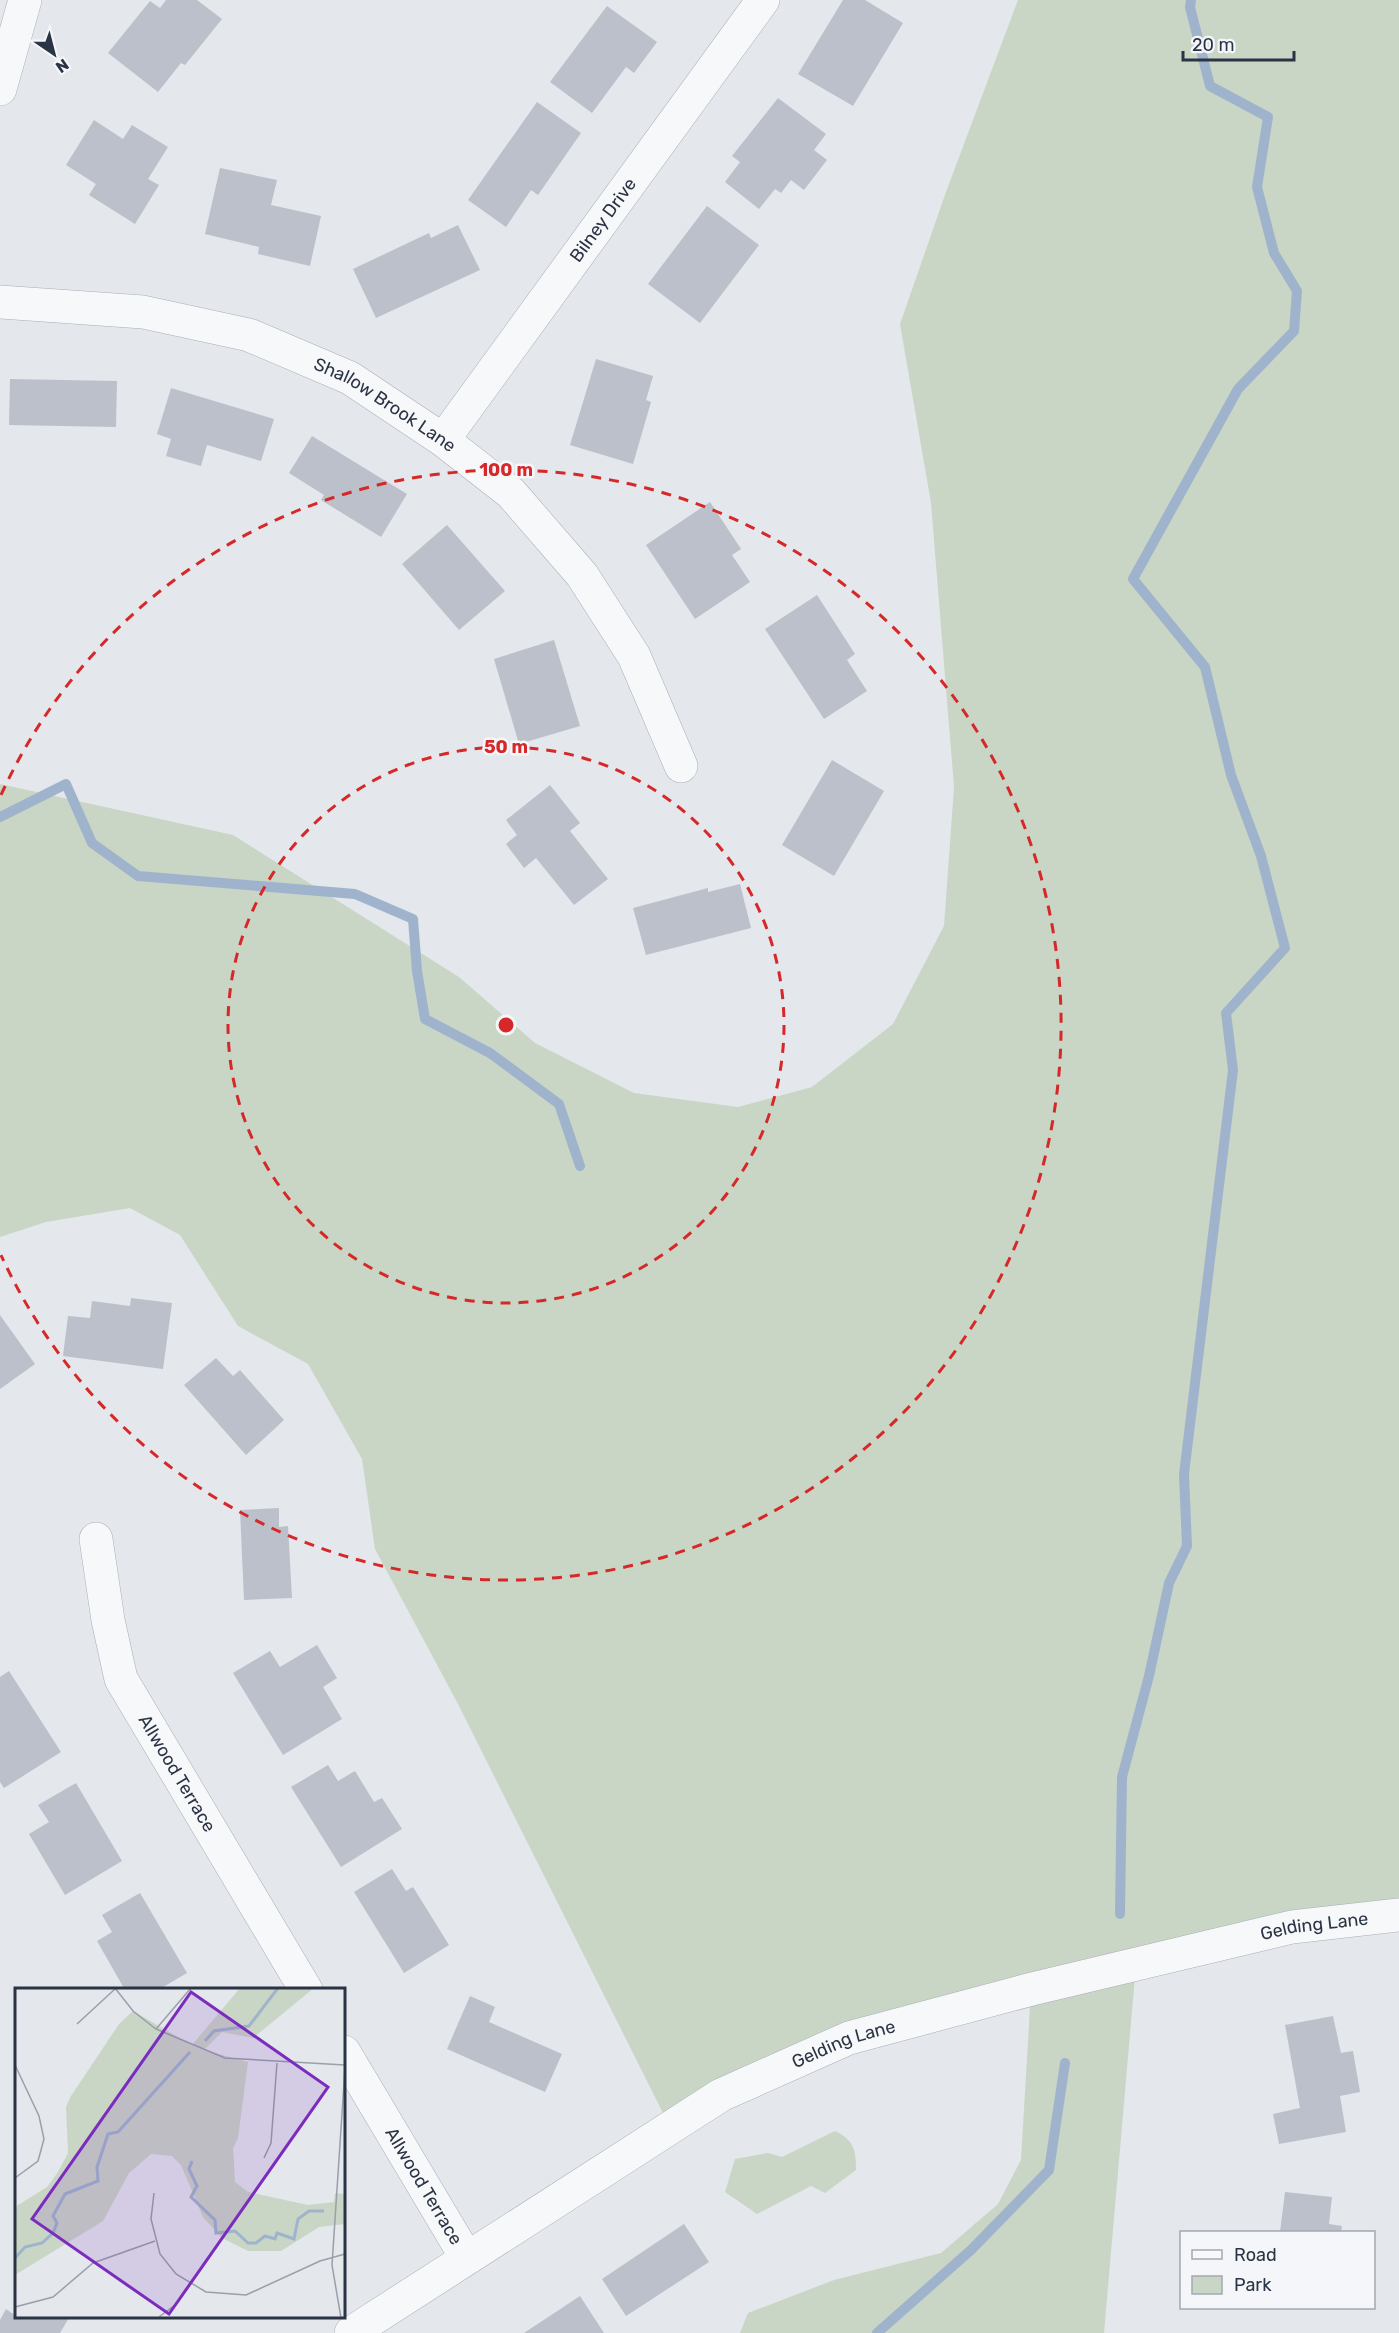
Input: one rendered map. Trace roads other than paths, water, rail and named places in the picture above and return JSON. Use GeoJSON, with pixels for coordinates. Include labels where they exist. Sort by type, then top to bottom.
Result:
{"type":"FeatureCollection","features":[{"type":"Feature","properties":{"kind":"street"},"geometry":{"type":"LineString","coordinates":[[0,89],[25,0]]}},
{"type":"Feature","properties":{"kind":"street","name":"Bilney Drive"},"geometry":{"type":"LineString","coordinates":[[443,440],[763,0]]}},
{"type":"Feature","properties":{"kind":"street","name":"Shallow Brook Lane"},"geometry":{"type":"LineString","coordinates":[[0,302],[143,312],[249,335],[350,378],[443,440],[511,493],[582,575],[634,656],[681,766]]}},
{"type":"Feature","properties":{"kind":"street","name":"Allwood Terrace"},"geometry":{"type":"LineString","coordinates":[[96,1539],[108,1620],[121,1679],[305,1988]]}},
{"type":"Feature","properties":{"kind":"street","name":"Gelding Lane"},"geometry":{"type":"LineString","coordinates":[[351,2333],[721,2095],[849,2038],[1032,1989],[1292,1927],[1399,1915]]}},
{"type":"Feature","properties":{"kind":"street","name":"Allwood Terrace"},"geometry":{"type":"LineString","coordinates":[[345,2054],[466,2257]]}},
{"type":"Feature","properties":{"kind":"waterway"},"geometry":{"type":"LineString","coordinates":[[1120,1914],[1122,1777],[1149,1676],[1169,1583],[1187,1546],[1184,1474],[1233,1070],[1226,1013],[1285,948],[1261,856],[1231,775],[1205,667],[1133,579],[1238,389],[1294,331],[1297,291],[1274,253],[1257,187],[1268,117],[1210,86],[1190,7],[1191,0]]}},
{"type":"Feature","properties":{"kind":"waterway"},"geometry":{"type":"LineString","coordinates":[[0,817],[66,784],[92,843],[138,876],[355,894],[413,919],[417,971],[425,1019],[490,1053],[559,1104],[580,1166]]}},
{"type":"Feature","properties":{"kind":"waterway"},"geometry":{"type":"LineString","coordinates":[[877,2333],[971,2250],[1049,2170],[1065,2063]]}}]}
